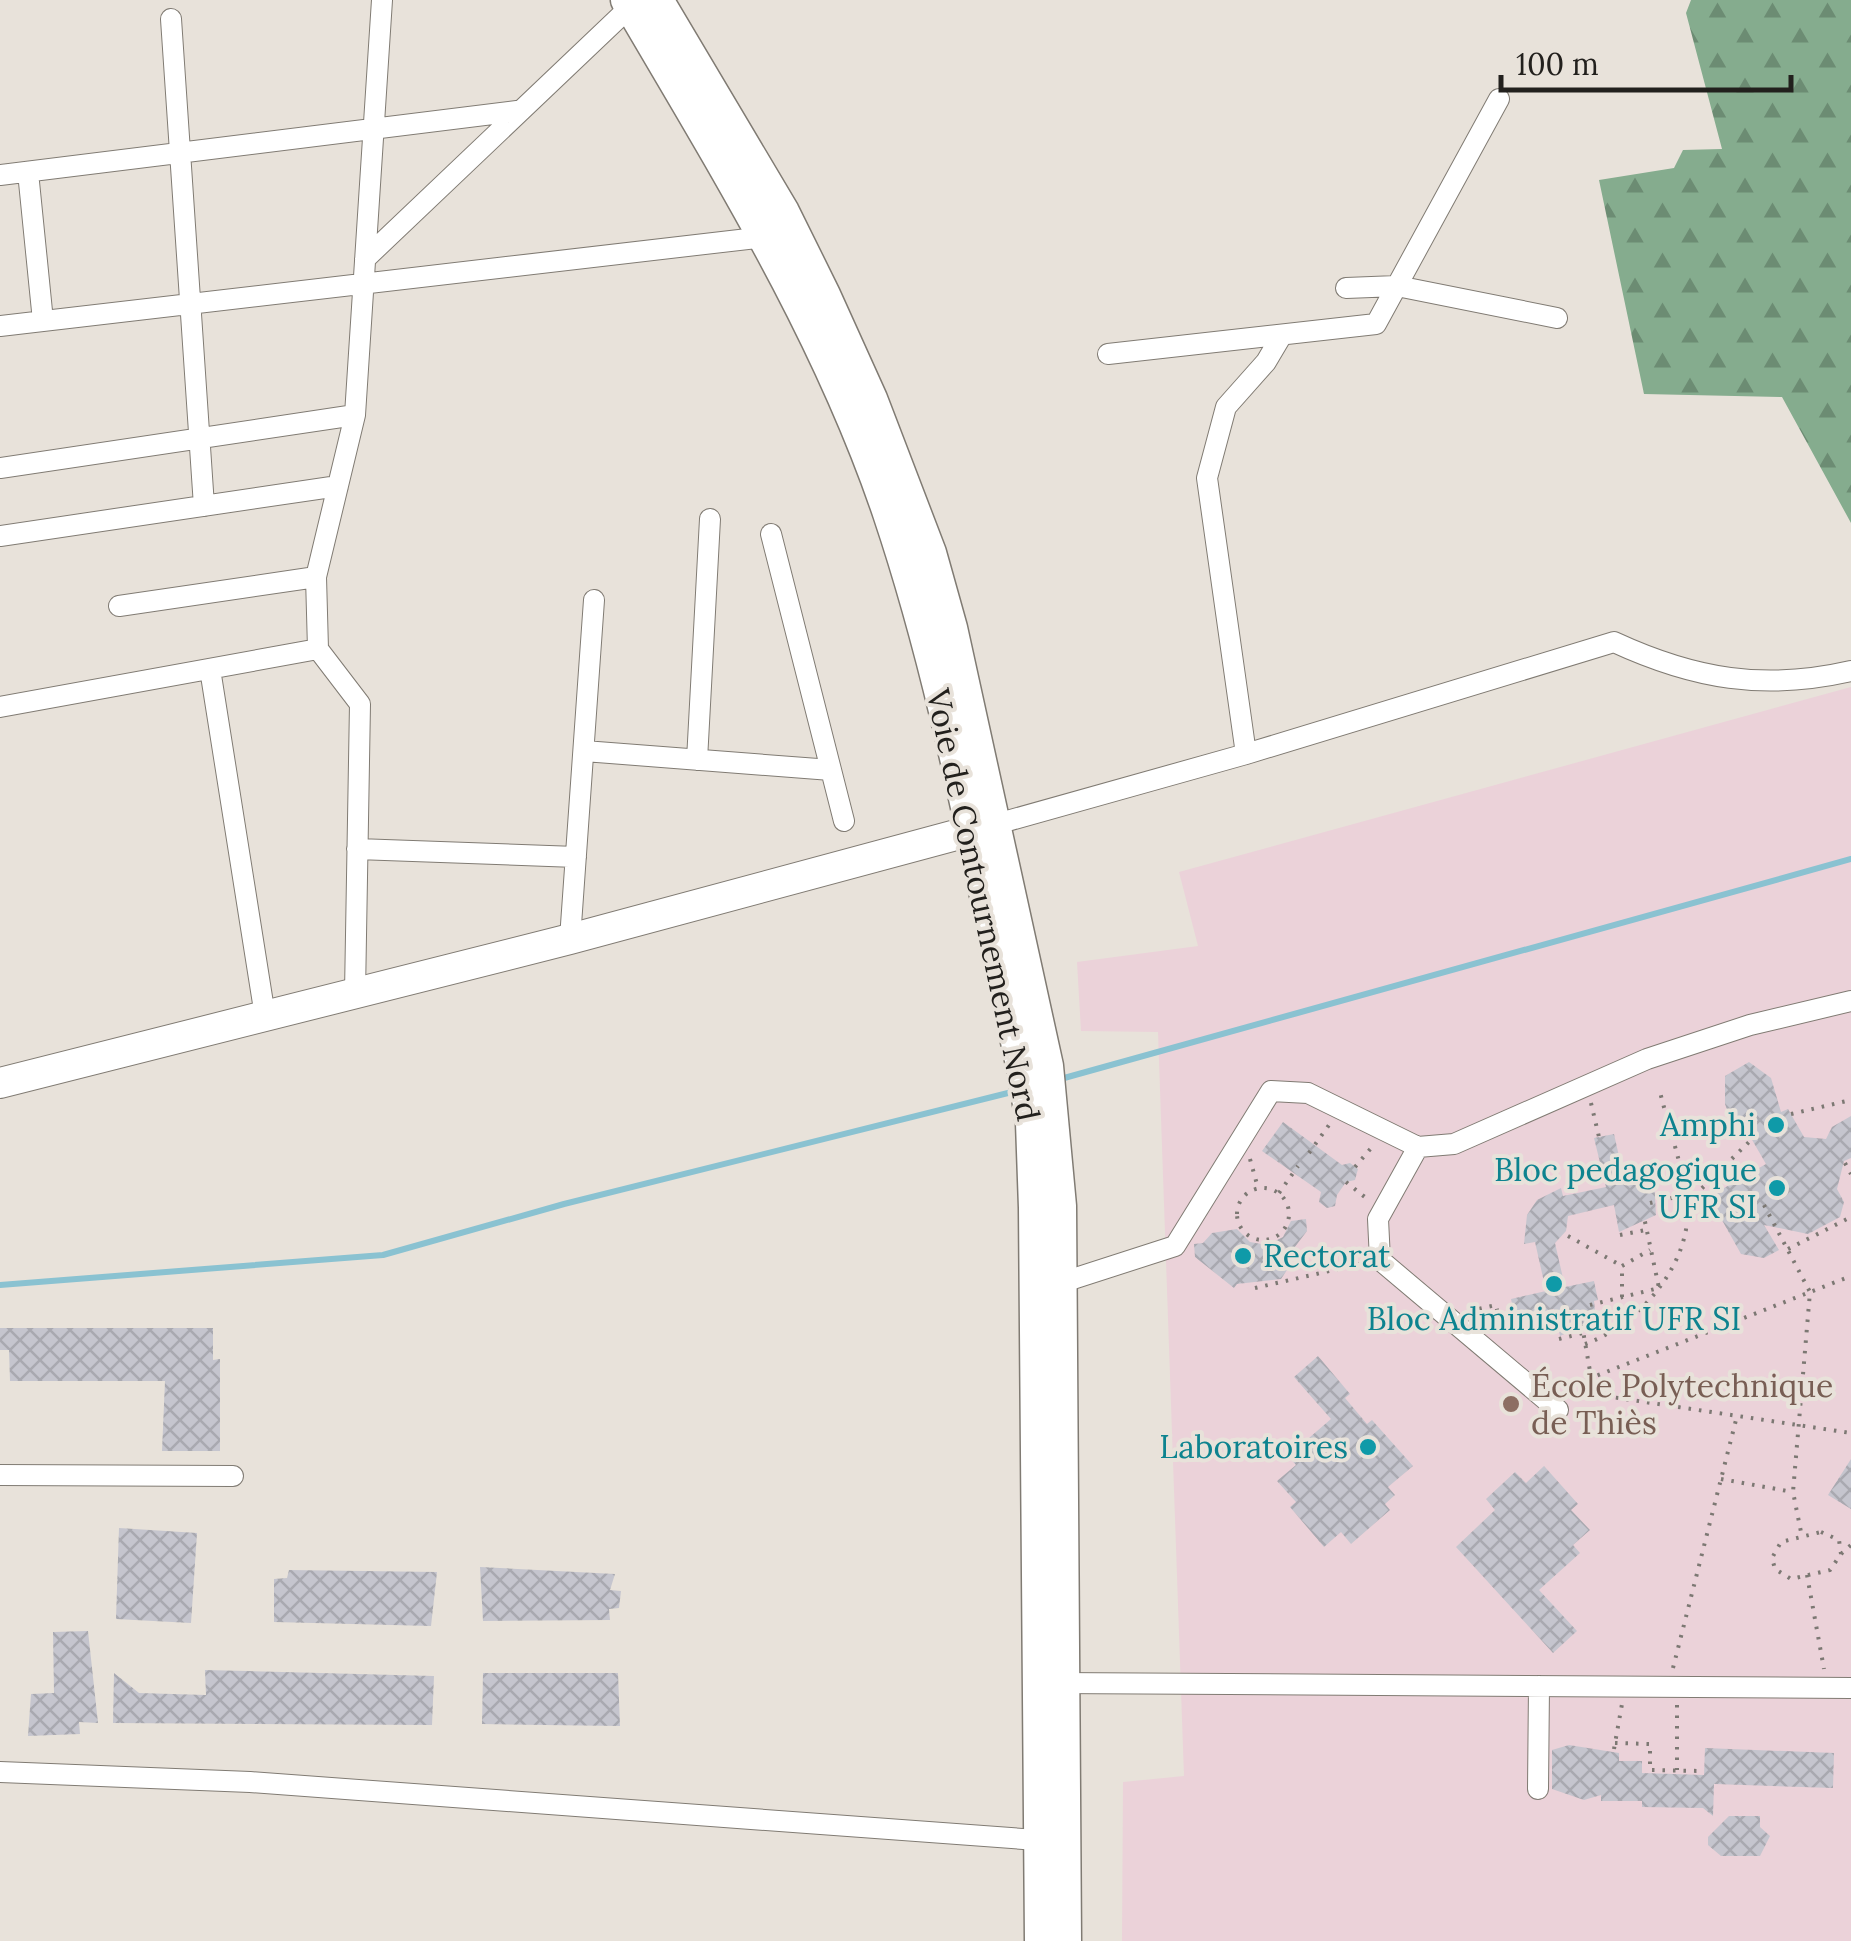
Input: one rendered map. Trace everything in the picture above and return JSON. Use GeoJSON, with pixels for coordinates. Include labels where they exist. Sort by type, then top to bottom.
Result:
{"type":"FeatureCollection","features":[{"type":"Feature","properties":{"kind":"main road","name":"Voie de Contournement Nord"},"geometry":{"type":"LineString","coordinates":[[638,2],[800,300],[888,511],[982,829]]}},
{"type":"Feature","properties":{"kind":"main road","name":"Voie de Contournement Nord"},"geometry":{"type":"LineString","coordinates":[[638,2],[783,212],[871,399],[936,572],[982,829],[1036,1070],[1043,1120],[1051,1841],[1041,1941]]}},
{"type":"Feature","properties":{"kind":"main road","name":"Voie de Contournement Nord"},"geometry":{"type":"LineString","coordinates":[[1051,1841],[1066,1941]]}},
{"type":"Feature","properties":{"kind":"street"},"geometry":{"type":"LineString","coordinates":[[356,993],[360,704],[318,649],[316,576],[355,414],[382,0]]}},
{"type":"Feature","properties":{"kind":"street"},"geometry":{"type":"LineString","coordinates":[[365,258],[517,111],[638,2]]}},
{"type":"Feature","properties":{"kind":"street"},"geometry":{"type":"LineString","coordinates":[[171,19],[204,506]]}},
{"type":"Feature","properties":{"kind":"street"},"geometry":{"type":"LineString","coordinates":[[1108,354],[1376,324],[1499,98]]}},
{"type":"Feature","properties":{"kind":"street"},"geometry":{"type":"LineString","coordinates":[[0,175],[517,111]]}},
{"type":"Feature","properties":{"kind":"street"},"geometry":{"type":"LineString","coordinates":[[28,172],[43,321]]}},
{"type":"Feature","properties":{"kind":"street"},"geometry":{"type":"LineString","coordinates":[[0,326],[765,236]]}},
{"type":"Feature","properties":{"kind":"street"},"geometry":{"type":"LineString","coordinates":[[1346,288],[1397,286],[1557,318]]}},
{"type":"Feature","properties":{"kind":"street"},"geometry":{"type":"LineString","coordinates":[[1246,754],[1208,478],[1226,406],[1266,362],[1282,335]]}},
{"type":"Feature","properties":{"kind":"street"},"geometry":{"type":"LineString","coordinates":[[0,468],[355,414]]}},
{"type":"Feature","properties":{"kind":"street"},"geometry":{"type":"LineString","coordinates":[[0,536],[338,486]]}},
{"type":"Feature","properties":{"kind":"street"},"geometry":{"type":"LineString","coordinates":[[697,760],[710,519]]}},
{"type":"Feature","properties":{"kind":"street"},"geometry":{"type":"LineString","coordinates":[[771,534],[844,821]]}},
{"type":"Feature","properties":{"kind":"street"},"geometry":{"type":"LineString","coordinates":[[119,606],[316,576]]}},
{"type":"Feature","properties":{"kind":"street"},"geometry":{"type":"LineString","coordinates":[[570,939],[594,600]]}},
{"type":"Feature","properties":{"kind":"street"},"geometry":{"type":"LineString","coordinates":[[0,1083],[570,939],[982,829],[1614,642],[1668,667],[1746,682],[1812,680],[1851,671]]}},
{"type":"Feature","properties":{"kind":"street"},"geometry":{"type":"LineString","coordinates":[[0,707],[318,649]]}},
{"type":"Feature","properties":{"kind":"street"},"geometry":{"type":"LineString","coordinates":[[210,668],[265,1016]]}},
{"type":"Feature","properties":{"kind":"street"},"geometry":{"type":"LineString","coordinates":[[584,751],[831,770]]}},
{"type":"Feature","properties":{"kind":"street"},"geometry":{"type":"LineString","coordinates":[[357,849],[576,857]]}},
{"type":"Feature","properties":{"kind":"street"},"geometry":{"type":"LineString","coordinates":[[1047,1287],[1175,1246],[1270,1091],[1308,1094],[1418,1147],[1454,1144],[1647,1059],[1750,1025],[1851,1001]]}},
{"type":"Feature","properties":{"kind":"street"},"geometry":{"type":"LineString","coordinates":[[1418,1147],[1382,1212],[1376,1235],[1380,1260],[1558,1410]]}},
{"type":"Feature","properties":{"kind":"street"},"geometry":{"type":"LineString","coordinates":[[0,1475],[233,1476]]}},
{"type":"Feature","properties":{"kind":"street"},"geometry":{"type":"LineString","coordinates":[[1050,1684],[1851,1688]]}},
{"type":"Feature","properties":{"kind":"street"},"geometry":{"type":"LineString","coordinates":[[1538,1686],[1538,1789]]}},
{"type":"Feature","properties":{"kind":"street"},"geometry":{"type":"LineString","coordinates":[[0,1772],[268,1783],[1051,1841]]}},
{"type":"Feature","properties":{"kind":"path"},"geometry":{"type":"LineString","coordinates":[[1586,1086],[1599,1137]]}},
{"type":"Feature","properties":{"kind":"path"},"geometry":{"type":"LineString","coordinates":[[1585,1344],[1619,1326],[1659,1288],[1684,1233],[1687,1204],[1659,1088]]}},
{"type":"Feature","properties":{"kind":"path"},"geometry":{"type":"LineString","coordinates":[[1791,1114],[1851,1100]]}},
{"type":"Feature","properties":{"kind":"path"},"geometry":{"type":"LineString","coordinates":[[1309,1153],[1341,1110]]}},
{"type":"Feature","properties":{"kind":"path"},"geometry":{"type":"LineString","coordinates":[[1355,1167],[1385,1131]]}},
{"type":"Feature","properties":{"kind":"path"},"geometry":{"type":"LineString","coordinates":[[1687,1204],[1752,1139]]}},
{"type":"Feature","properties":{"kind":"path"},"geometry":{"type":"LineString","coordinates":[[1845,1164],[1851,1174]]}},
{"type":"Feature","properties":{"kind":"path"},"geometry":{"type":"LineString","coordinates":[[1279,1193],[1298,1166]]}},
{"type":"Feature","properties":{"kind":"path"},"geometry":{"type":"LineString","coordinates":[[1346,1182],[1382,1212]]}},
{"type":"Feature","properties":{"kind":"path"},"geometry":{"type":"LineString","coordinates":[[1258,1188],[1279,1193],[1289,1210],[1288,1226],[1276,1238],[1252,1238],[1237,1220],[1239,1204],[1258,1188]]}},
{"type":"Feature","properties":{"kind":"path"},"geometry":{"type":"LineString","coordinates":[[1650,1203],[1685,1195]]}},
{"type":"Feature","properties":{"kind":"path"},"geometry":{"type":"LineString","coordinates":[[1764,1205],[1810,1292],[1793,1492],[1802,1536]]}},
{"type":"Feature","properties":{"kind":"path"},"geometry":{"type":"LineString","coordinates":[[1644,1217],[1659,1288]]}},
{"type":"Feature","properties":{"kind":"path"},"geometry":{"type":"LineString","coordinates":[[1788,1249],[1851,1217]]}},
{"type":"Feature","properties":{"kind":"path"},"geometry":{"type":"LineString","coordinates":[[1620,1235],[1646,1230]]}},
{"type":"Feature","properties":{"kind":"path"},"geometry":{"type":"LineString","coordinates":[[1568,1236],[1622,1266]]}},
{"type":"Feature","properties":{"kind":"path"},"geometry":{"type":"LineString","coordinates":[[1622,1266],[1650,1250]]}},
{"type":"Feature","properties":{"kind":"path"},"geometry":{"type":"LineString","coordinates":[[1255,1288],[1380,1260]]}},
{"type":"Feature","properties":{"kind":"path"},"geometry":{"type":"LineString","coordinates":[[1622,1266],[1622,1297]]}},
{"type":"Feature","properties":{"kind":"path"},"geometry":{"type":"LineString","coordinates":[[1578,1383],[1851,1276]]}},
{"type":"Feature","properties":{"kind":"path"},"geometry":{"type":"LineString","coordinates":[[1590,1305],[1659,1288]]}},
{"type":"Feature","properties":{"kind":"path"},"geometry":{"type":"LineString","coordinates":[[1446,1317],[1496,1304],[1500,1324],[1547,1314]]}},
{"type":"Feature","properties":{"kind":"path"},"geometry":{"type":"LineString","coordinates":[[1582,1325],[1592,1378]]}},
{"type":"Feature","properties":{"kind":"path"},"geometry":{"type":"LineString","coordinates":[[1559,1338],[1583,1333]]}},
{"type":"Feature","properties":{"kind":"path"},"geometry":{"type":"LineString","coordinates":[[1558,1410],[1586,1393],[1851,1433]]}},
{"type":"Feature","properties":{"kind":"path"},"geometry":{"type":"LineString","coordinates":[[1677,1770],[1673,1687],[1737,1416]]}},
{"type":"Feature","properties":{"kind":"path"},"geometry":{"type":"LineString","coordinates":[[1721,1479],[1793,1492]]}},
{"type":"Feature","properties":{"kind":"path"},"geometry":{"type":"LineString","coordinates":[[1841,1554],[1839,1540],[1821,1532],[1781,1542],[1772,1558],[1775,1569],[1791,1579],[1830,1570],[1851,1544]]}},
{"type":"Feature","properties":{"kind":"path"},"geometry":{"type":"LineString","coordinates":[[1807,1575],[1828,1688]]}},
{"type":"Feature","properties":{"kind":"path"},"geometry":{"type":"LineString","coordinates":[[1625,1687],[1614,1746],[1650,1744],[1650,1770],[1700,1771]]}},
{"type":"Feature","properties":{"kind":"shaded area","name":"École Polytechnique de Thiès"},"geometry":{"type":"Polygon","coordinates":[[[1851,687],[1851,1941],[1122,1941],[1123,1782],[1184,1776],[1158,1032],[1081,1031],[1077,962],[1198,946],[1179,872],[1851,687]]]}},
{"type":"Feature","properties":{"kind":"green space"},"geometry":{"type":"Polygon","coordinates":[[[1691,0],[1851,0],[1851,523],[1782,397],[1644,394],[1599,180],[1674,168],[1683,150],[1722,149],[1686,13],[1691,0]]]}},
{"type":"Feature","properties":{"kind":"building","name":"Bloc pedagogique UFR SI"},"geometry":{"type":"Polygon","coordinates":[[[1749,1062],[1771,1078],[1781,1112],[1788,1109],[1804,1137],[1826,1139],[1832,1127],[1851,1116],[1851,1158],[1844,1161],[1837,1189],[1844,1202],[1840,1217],[1808,1234],[1764,1225],[1779,1250],[1764,1258],[1741,1254],[1709,1197],[1736,1181],[1747,1184],[1752,1172],[1766,1164],[1751,1138],[1730,1118],[1725,1104],[1725,1076],[1749,1062]]]}},
{"type":"Feature","properties":{"kind":"building","name":"Rectorat"},"geometry":{"type":"Polygon","coordinates":[[[1283,1122],[1342,1165],[1350,1163],[1358,1169],[1355,1180],[1346,1182],[1337,1195],[1335,1206],[1327,1208],[1319,1202],[1321,1192],[1262,1151],[1283,1122]]]}},
{"type":"Feature","properties":{"kind":"building"},"geometry":{"type":"Polygon","coordinates":[[[1614,1134],[1625,1183],[1654,1177],[1656,1215],[1619,1232],[1614,1205],[1568,1216],[1566,1231],[1555,1243],[1565,1287],[1594,1281],[1598,1300],[1594,1301],[1596,1319],[1560,1336],[1554,1309],[1515,1318],[1511,1299],[1546,1291],[1535,1242],[1524,1244],[1527,1215],[1537,1200],[1561,1188],[1563,1196],[1606,1187],[1594,1138],[1614,1134]]]}},
{"type":"Feature","properties":{"kind":"building","name":"Rectorat"},"geometry":{"type":"Polygon","coordinates":[[[1306,1219],[1307,1231],[1285,1260],[1291,1264],[1281,1279],[1237,1284],[1234,1288],[1195,1257],[1194,1244],[1203,1243],[1212,1233],[1237,1229],[1250,1242],[1267,1245],[1283,1237],[1291,1221],[1306,1219]]]}},
{"type":"Feature","properties":{"kind":"building"},"geometry":{"type":"Polygon","coordinates":[[[0,1328],[213,1328],[213,1360],[220,1359],[220,1451],[162,1451],[165,1381],[10,1381],[9,1350],[0,1350],[0,1328]]]}},
{"type":"Feature","properties":{"kind":"building","name":"Laboratoires"},"geometry":{"type":"Polygon","coordinates":[[[1318,1356],[1350,1394],[1345,1398],[1367,1424],[1372,1420],[1413,1466],[1388,1487],[1395,1495],[1385,1504],[1390,1510],[1351,1544],[1341,1532],[1324,1547],[1290,1507],[1296,1502],[1277,1481],[1296,1465],[1288,1456],[1331,1419],[1294,1377],[1318,1356]]]}},
{"type":"Feature","properties":{"kind":"building"},"geometry":{"type":"Polygon","coordinates":[[[1851,1459],[1851,1509],[1828,1495],[1851,1459]]]}},
{"type":"Feature","properties":{"kind":"building"},"geometry":{"type":"Polygon","coordinates":[[[1544,1466],[1578,1504],[1571,1510],[1590,1530],[1573,1545],[1580,1553],[1539,1590],[1577,1631],[1553,1653],[1456,1547],[1495,1510],[1486,1499],[1515,1472],[1526,1483],[1544,1466]]]}},
{"type":"Feature","properties":{"kind":"building"},"geometry":{"type":"Polygon","coordinates":[[[119,1528],[197,1533],[191,1623],[116,1619],[119,1528]]]}},
{"type":"Feature","properties":{"kind":"building"},"geometry":{"type":"Polygon","coordinates":[[[480,1567],[615,1574],[610,1590],[621,1591],[619,1608],[609,1609],[610,1620],[483,1621],[480,1567]]]}},
{"type":"Feature","properties":{"kind":"building"},"geometry":{"type":"Polygon","coordinates":[[[289,1570],[437,1572],[431,1626],[274,1622],[274,1579],[287,1578],[289,1570]]]}},
{"type":"Feature","properties":{"kind":"building"},"geometry":{"type":"Polygon","coordinates":[[[88,1631],[98,1723],[79,1722],[80,1734],[28,1736],[31,1694],[54,1693],[53,1632],[88,1631]]]}},
{"type":"Feature","properties":{"kind":"building"},"geometry":{"type":"Polygon","coordinates":[[[205,1670],[434,1676],[432,1725],[113,1723],[114,1673],[139,1693],[206,1695],[205,1670]]]}},
{"type":"Feature","properties":{"kind":"building"},"geometry":{"type":"Polygon","coordinates":[[[483,1673],[618,1673],[620,1726],[482,1724],[483,1673]]]}},
{"type":"Feature","properties":{"kind":"building"},"geometry":{"type":"Polygon","coordinates":[[[1569,1745],[1619,1753],[1619,1761],[1642,1761],[1642,1773],[1704,1775],[1705,1748],[1834,1753],[1833,1788],[1714,1784],[1713,1816],[1703,1808],[1642,1807],[1642,1801],[1601,1801],[1601,1795],[1584,1800],[1552,1789],[1552,1750],[1569,1745]]]}},
{"type":"Feature","properties":{"kind":"building"},"geometry":{"type":"Polygon","coordinates":[[[1729,1816],[1760,1816],[1760,1827],[1770,1836],[1760,1856],[1721,1856],[1708,1845],[1708,1837],[1729,1816]]]}},
{"type":"Feature","properties":{"kind":"waterway"},"geometry":{"type":"LineString","coordinates":[[1057,1080],[1851,859]]}},
{"type":"Feature","properties":{"kind":"waterway"},"geometry":{"type":"LineString","coordinates":[[0,1285],[383,1255],[564,1204],[1016,1091]]}},
{"type":"Feature","properties":{"kind":"place","name":"Amphi"},"geometry":{"type":"Point","coordinates":[1776,1125]}},
{"type":"Feature","properties":{"kind":"place","name":"Bloc pedagogique UFR SI"},"geometry":{"type":"Point","coordinates":[1777,1188]}},
{"type":"Feature","properties":{"kind":"place","name":"Rectorat"},"geometry":{"type":"Point","coordinates":[1243,1256]}},
{"type":"Feature","properties":{"kind":"place","name":"Bloc Administratif UFR SI"},"geometry":{"type":"Point","coordinates":[1554,1284]}},
{"type":"Feature","properties":{"kind":"place","name":"École Polytechnique de Thiès"},"geometry":{"type":"Point","coordinates":[1511,1404]}},
{"type":"Feature","properties":{"kind":"place","name":"Laboratoires"},"geometry":{"type":"Point","coordinates":[1368,1447]}}]}
